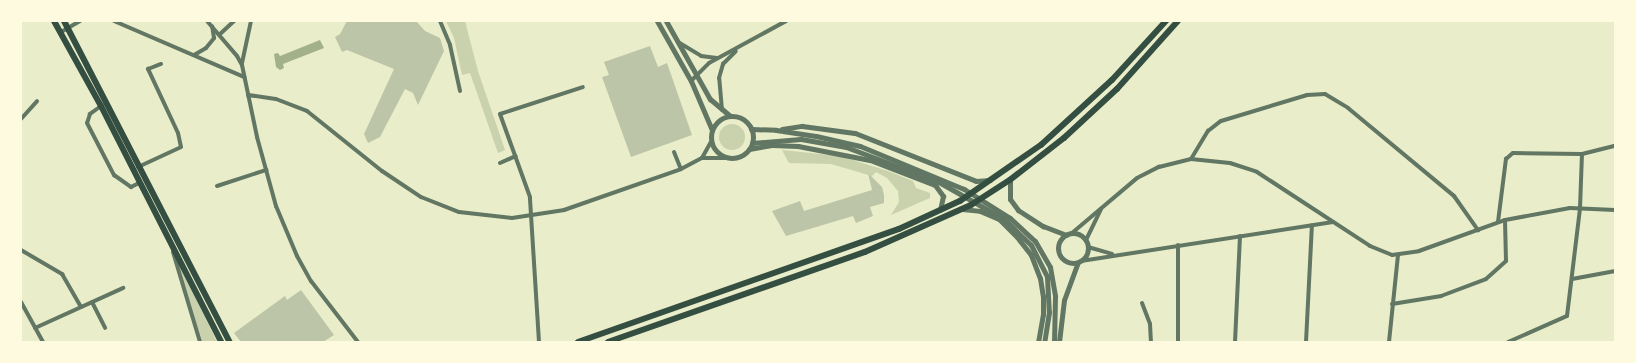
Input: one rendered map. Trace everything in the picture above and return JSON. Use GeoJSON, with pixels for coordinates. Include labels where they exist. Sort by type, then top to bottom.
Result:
{"type":"FeatureCollection","features":[{"type":"Feature","properties":{"kind":"main road"},"geometry":{"type":"LineString","coordinates":[[54,21],[100,106],[136,168],[230,342]]}},
{"type":"Feature","properties":{"kind":"main road"},"geometry":{"type":"LineString","coordinates":[[64,21],[136,168],[139,183],[221,342]]}},
{"type":"Feature","properties":{"kind":"main road"},"geometry":{"type":"LineString","coordinates":[[578,342],[899,229],[960,201],[997,178],[1036,149],[1079,112],[1122,70],[1166,21]]}},
{"type":"Feature","properties":{"kind":"main road"},"geometry":{"type":"LineString","coordinates":[[608,342],[865,252],[971,205],[1010,180],[1064,138],[1117,89],[1178,21]]}},
{"type":"Feature","properties":{"kind":"street"},"geometry":{"type":"LineString","coordinates":[[61,32],[80,21]]}},
{"type":"Feature","properties":{"kind":"street"},"geometry":{"type":"LineString","coordinates":[[114,21],[244,78]]}},
{"type":"Feature","properties":{"kind":"street"},"geometry":{"type":"LineString","coordinates":[[207,21],[237,56],[242,65]]}},
{"type":"Feature","properties":{"kind":"street"},"geometry":{"type":"LineString","coordinates":[[219,35],[234,21]]}},
{"type":"Feature","properties":{"kind":"street"},"geometry":{"type":"LineString","coordinates":[[251,21],[242,65],[266,170],[282,224],[311,281],[358,342]]}},
{"type":"Feature","properties":{"kind":"street"},"geometry":{"type":"LineString","coordinates":[[440,21],[450,45],[460,91]]}},
{"type":"Feature","properties":{"kind":"street"},"geometry":{"type":"LineString","coordinates":[[657,21],[690,81],[712,130],[711,142],[702,158]]}},
{"type":"Feature","properties":{"kind":"street"},"geometry":{"type":"LineString","coordinates":[[666,21],[710,99],[722,111],[730,116],[743,120],[751,129],[750,146]]}},
{"type":"Feature","properties":{"kind":"street"},"geometry":{"type":"LineString","coordinates":[[690,81],[696,74],[718,58],[739,48],[786,21]]}},
{"type":"Feature","properties":{"kind":"street"},"geometry":{"type":"LineString","coordinates":[[194,55],[206,48],[214,38],[212,26]]}},
{"type":"Feature","properties":{"kind":"street"},"geometry":{"type":"LineString","coordinates":[[677,41],[702,56],[718,58]]}},
{"type":"Feature","properties":{"kind":"street"},"geometry":{"type":"LineString","coordinates":[[722,111],[718,86],[720,70],[739,48]]}},
{"type":"Feature","properties":{"kind":"street"},"geometry":{"type":"LineString","coordinates":[[136,168],[181,147],[148,69],[161,64]]}},
{"type":"Feature","properties":{"kind":"street"},"geometry":{"type":"LineString","coordinates":[[539,342],[532,236],[533,216],[530,197],[500,114],[583,87]]}},
{"type":"Feature","properties":{"kind":"street"},"geometry":{"type":"LineString","coordinates":[[1191,160],[1208,131],[1221,121],[1307,95],[1325,94],[1348,108],[1454,196],[1478,230]]}},
{"type":"Feature","properties":{"kind":"street"},"geometry":{"type":"LineString","coordinates":[[248,95],[276,99],[307,111],[382,171],[421,197],[459,212],[512,218],[533,216],[589,204],[681,169],[702,158],[738,157],[750,146],[801,139],[846,147],[937,182],[999,216],[1026,239],[1044,268],[1050,304],[1044,342]]}},
{"type":"Feature","properties":{"kind":"street"},"geometry":{"type":"LineString","coordinates":[[21,119],[37,101]]}},
{"type":"Feature","properties":{"kind":"street"},"geometry":{"type":"LineString","coordinates":[[100,106],[90,114],[87,123],[114,175],[131,187],[139,183]]}},
{"type":"Feature","properties":{"kind":"street"},"geometry":{"type":"LineString","coordinates":[[712,130],[719,120],[730,116]]}},
{"type":"Feature","properties":{"kind":"street"},"geometry":{"type":"LineString","coordinates":[[776,130],[802,126],[847,131],[876,140],[976,181],[997,178]]}},
{"type":"Feature","properties":{"kind":"street"},"geometry":{"type":"LineString","coordinates":[[751,129],[776,130],[832,139],[875,151],[964,189],[1010,218],[1035,241],[1050,268],[1056,306],[1054,342]]}},
{"type":"Feature","properties":{"kind":"street"},"geometry":{"type":"LineString","coordinates":[[711,142],[718,154],[731,158]]}},
{"type":"Feature","properties":{"kind":"street"},"geometry":{"type":"LineString","coordinates":[[750,146],[791,145],[870,160],[935,186],[943,196],[940,211]]}},
{"type":"Feature","properties":{"kind":"street"},"geometry":{"type":"LineString","coordinates":[[1498,222],[1506,159],[1513,153],[1582,154],[1615,146]]}},
{"type":"Feature","properties":{"kind":"street"},"geometry":{"type":"LineString","coordinates":[[674,152],[681,169]]}},
{"type":"Feature","properties":{"kind":"street"},"geometry":{"type":"LineString","coordinates":[[1508,342],[1567,316],[1580,208],[1582,154]]}},
{"type":"Feature","properties":{"kind":"street"},"geometry":{"type":"LineString","coordinates":[[500,163],[516,156]]}},
{"type":"Feature","properties":{"kind":"street"},"geometry":{"type":"LineString","coordinates":[[1333,222],[1068,262],[1061,256],[1058,246],[1069,234],[1104,206],[1130,182],[1151,170],[1191,160],[1220,161],[1248,168],[1274,182],[1377,250],[1398,255],[1505,220],[1580,208],[1615,210]]}},
{"type":"Feature","properties":{"kind":"street"},"geometry":{"type":"LineString","coordinates":[[217,186],[266,170]]}},
{"type":"Feature","properties":{"kind":"street"},"geometry":{"type":"LineString","coordinates":[[1010,180],[1010,199],[1018,210],[1043,226],[1069,234],[1080,234],[1086,240],[1088,247],[1086,255],[1079,261],[1064,300],[1058,342]]}},
{"type":"Feature","properties":{"kind":"street"},"geometry":{"type":"LineString","coordinates":[[1086,240],[1104,206]]}},
{"type":"Feature","properties":{"kind":"street"},"geometry":{"type":"LineString","coordinates":[[962,209],[980,211],[999,219],[1017,237],[1030,255],[1040,278],[1043,296],[1038,342]]}},
{"type":"Feature","properties":{"kind":"street"},"geometry":{"type":"LineString","coordinates":[[1392,304],[1441,296],[1486,279],[1506,261],[1505,220]]}},
{"type":"Feature","properties":{"kind":"street"},"geometry":{"type":"LineString","coordinates":[[1306,342],[1312,225]]}},
{"type":"Feature","properties":{"kind":"street"},"geometry":{"type":"LineString","coordinates":[[1235,342],[1240,236]]}},
{"type":"Feature","properties":{"kind":"street"},"geometry":{"type":"LineString","coordinates":[[1178,245],[1178,342]]}},
{"type":"Feature","properties":{"kind":"street"},"geometry":{"type":"LineString","coordinates":[[172,246],[200,342]]}},
{"type":"Feature","properties":{"kind":"street"},"geometry":{"type":"LineString","coordinates":[[1088,247],[1098,252],[1118,255]]}},
{"type":"Feature","properties":{"kind":"street"},"geometry":{"type":"LineString","coordinates":[[21,250],[62,274],[81,307]]}},
{"type":"Feature","properties":{"kind":"street"},"geometry":{"type":"LineString","coordinates":[[1389,342],[1398,255]]}},
{"type":"Feature","properties":{"kind":"street"},"geometry":{"type":"LineString","coordinates":[[1572,280],[1615,271]]}},
{"type":"Feature","properties":{"kind":"street"},"geometry":{"type":"LineString","coordinates":[[35,328],[123,288]]}},
{"type":"Feature","properties":{"kind":"street"},"geometry":{"type":"LineString","coordinates":[[21,302],[43,342]]}},
{"type":"Feature","properties":{"kind":"street"},"geometry":{"type":"LineString","coordinates":[[92,302],[105,328]]}},
{"type":"Feature","properties":{"kind":"street"},"geometry":{"type":"LineString","coordinates":[[1142,303],[1150,324],[1151,342]]}},
{"type":"Feature","properties":{"kind":"shaded area"},"geometry":{"type":"Polygon","coordinates":[[[446,21],[465,21],[478,71],[505,150],[498,153],[470,73],[462,75],[454,38],[446,21]]]}},
{"type":"Feature","properties":{"kind":"shaded area"},"geometry":{"type":"Polygon","coordinates":[[[320,40],[324,48],[283,64],[284,68],[280,70],[276,67],[274,54],[278,53],[280,56],[320,40]]]}},
{"type":"Feature","properties":{"kind":"shaded area"},"geometry":{"type":"Polygon","coordinates":[[[732,124],[741,128],[745,137],[741,146],[732,150],[723,146],[719,137],[723,128],[732,124]]]}},
{"type":"Feature","properties":{"kind":"shaded area"},"geometry":{"type":"Polygon","coordinates":[[[782,150],[840,156],[888,171],[913,181],[916,188],[930,193],[930,198],[891,215],[899,202],[898,191],[887,178],[876,172],[872,176],[831,164],[789,163],[782,150]]]}},
{"type":"Feature","properties":{"kind":"shaded area"},"geometry":{"type":"Polygon","coordinates":[[[178,266],[180,266],[217,342],[201,342],[178,266]]]}},
{"type":"Feature","properties":{"kind":"building"},"geometry":{"type":"Polygon","coordinates":[[[347,21],[416,21],[425,31],[440,38],[444,51],[418,105],[413,93],[405,89],[380,137],[368,143],[364,134],[394,69],[347,50],[342,52],[335,37],[340,34],[347,21]]]}},
{"type":"Feature","properties":{"kind":"building"},"geometry":{"type":"Polygon","coordinates":[[[650,46],[658,67],[667,63],[692,135],[631,157],[602,77],[609,75],[604,62],[650,46]]]}},
{"type":"Feature","properties":{"kind":"building"},"geometry":{"type":"Polygon","coordinates":[[[868,173],[882,187],[884,195],[884,203],[870,207],[873,216],[856,223],[853,216],[786,236],[772,211],[800,201],[804,211],[872,190],[868,173]]]}},
{"type":"Feature","properties":{"kind":"building"},"geometry":{"type":"Polygon","coordinates":[[[301,290],[334,335],[323,342],[241,342],[234,333],[285,296],[287,300],[301,290]]]}}]}
